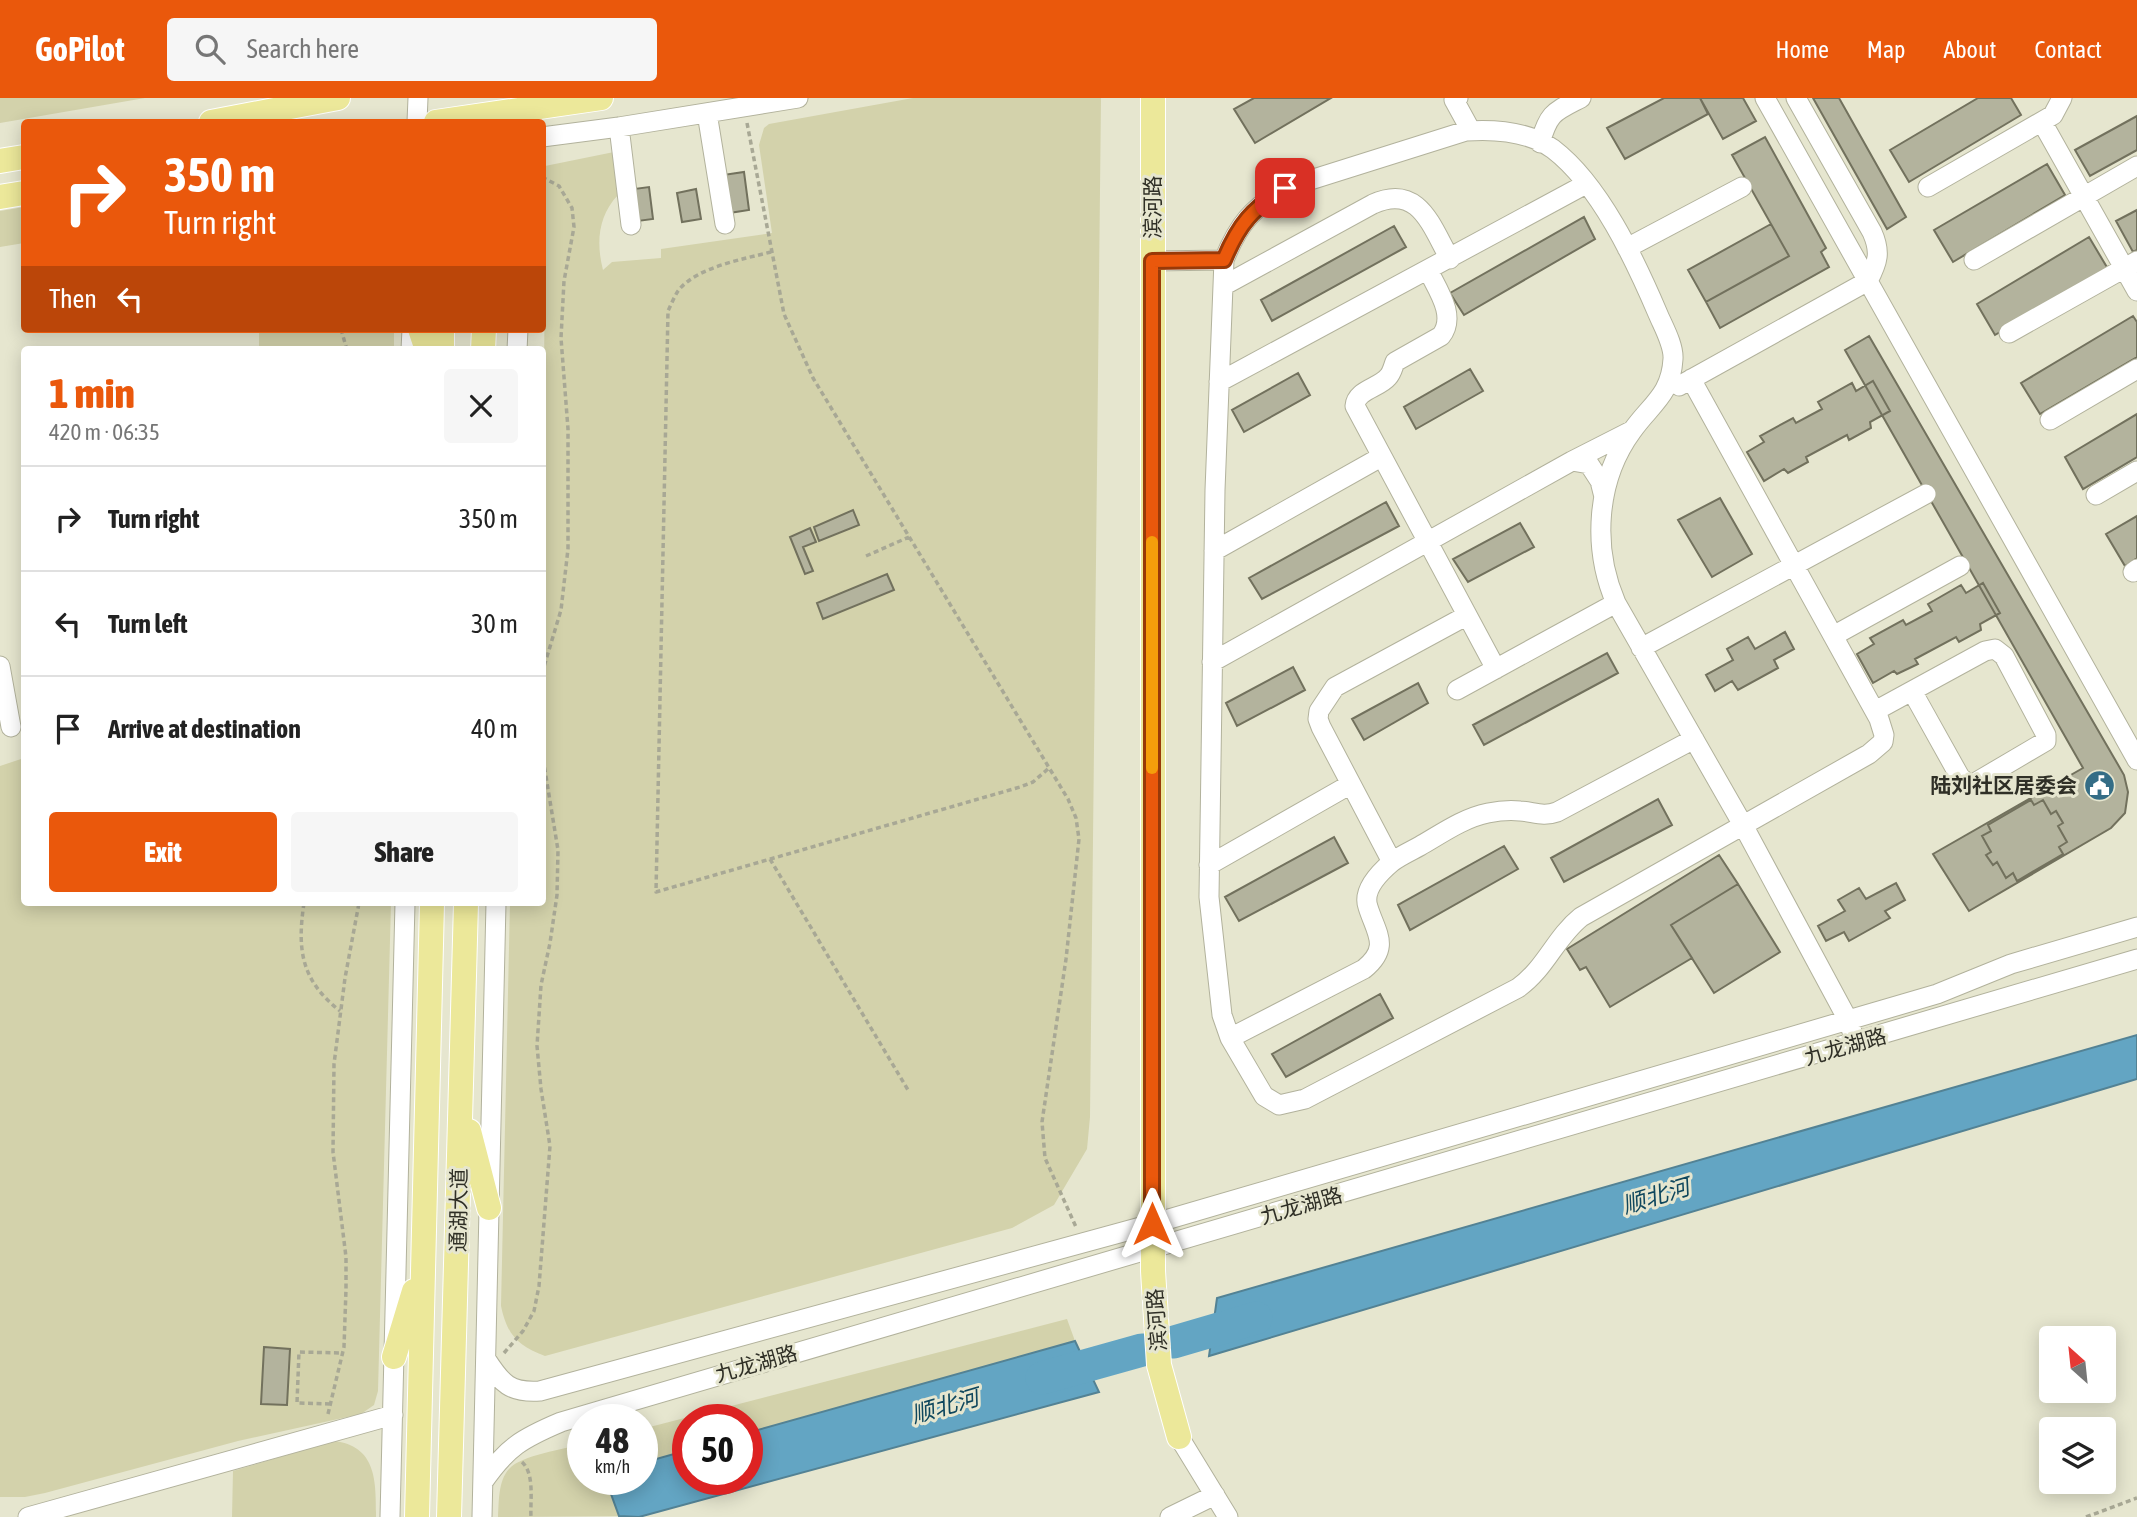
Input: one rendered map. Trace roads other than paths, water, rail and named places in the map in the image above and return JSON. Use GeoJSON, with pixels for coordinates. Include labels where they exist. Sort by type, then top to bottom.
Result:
{"type":"FeatureCollection","features":[{"type":"Feature","properties":{"kind":"main road"},"geometry":{"type":"LineString","coordinates":[[227,119],[338,98]]}},
{"type":"Feature","properties":{"kind":"main road"},"geometry":{"type":"LineString","coordinates":[[442,116],[524,110],[601,98]]}},
{"type":"Feature","properties":{"kind":"main road","name":"滨河路"},"geometry":{"type":"LineString","coordinates":[[1153,98],[1152,1236],[1159,1365],[1179,1437]]}},
{"type":"Feature","properties":{"kind":"main road"},"geometry":{"type":"LineString","coordinates":[[0,161],[21,158]]}},
{"type":"Feature","properties":{"kind":"main road"},"geometry":{"type":"LineString","coordinates":[[0,197],[21,194]]}},
{"type":"Feature","properties":{"kind":"main road","name":"通湖大道"},"geometry":{"type":"LineString","coordinates":[[417,1517],[432,906]]}},
{"type":"Feature","properties":{"kind":"main road","name":"通湖大道"},"geometry":{"type":"LineString","coordinates":[[449,1517],[466,906]]}},
{"type":"Feature","properties":{"kind":"main road"},"geometry":{"type":"LineString","coordinates":[[461,1101],[489,1208]]}},
{"type":"Feature","properties":{"kind":"main road"},"geometry":{"type":"LineString","coordinates":[[394,1357],[424,1261]]}},
{"type":"Feature","properties":{"kind":"street"},"geometry":{"type":"LineString","coordinates":[[417,119],[418,98]]}},
{"type":"Feature","properties":{"kind":"street"},"geometry":{"type":"LineString","coordinates":[[546,136],[798,98]]}},
{"type":"Feature","properties":{"kind":"street"},"geometry":{"type":"LineString","coordinates":[[1458,98],[1454,100],[1471,131]]}},
{"type":"Feature","properties":{"kind":"street"},"geometry":{"type":"LineString","coordinates":[[1540,143],[1545,125],[1554,112],[1581,98]]}},
{"type":"Feature","properties":{"kind":"street"},"geometry":{"type":"LineString","coordinates":[[1765,98],[2137,760]]}},
{"type":"Feature","properties":{"kind":"street"},"geometry":{"type":"LineString","coordinates":[[1796,98],[1878,246],[1879,260],[1868,281],[1664,394],[1632,431],[1618,454],[1604,497],[1601,547],[1606,575],[1616,603],[1743,825],[1848,1020],[1856,1043]]}},
{"type":"Feature","properties":{"kind":"street"},"geometry":{"type":"LineString","coordinates":[[1927,187],[2053,115],[2062,98]]}},
{"type":"Feature","properties":{"kind":"street"},"geometry":{"type":"LineString","coordinates":[[707,113],[725,225]]}},
{"type":"Feature","properties":{"kind":"street"},"geometry":{"type":"LineString","coordinates":[[2042,122],[2084,197],[2130,265],[2137,291]]}},
{"type":"Feature","properties":{"kind":"street"},"geometry":{"type":"LineString","coordinates":[[619,127],[631,225]]}},
{"type":"Feature","properties":{"kind":"street"},"geometry":{"type":"LineString","coordinates":[[1664,394],[1672,372],[1674,354],[1627,248],[1586,184],[1552,148],[1523,135],[1497,130],[1471,131],[1285,188],[1246,217],[1234,235],[1224,260],[1219,382],[1209,897],[1222,1015],[1230,1038],[1270,1102],[1279,1105],[1305,1099],[1518,988],[1539,971],[1560,938],[1581,917],[1878,748],[1883,742],[1884,735],[1875,711],[1691,379]]}},
{"type":"Feature","properties":{"kind":"street"},"geometry":{"type":"LineString","coordinates":[[1974,260],[2137,166]]}},
{"type":"Feature","properties":{"kind":"street"},"geometry":{"type":"LineString","coordinates":[[1219,382],[1586,184]]}},
{"type":"Feature","properties":{"kind":"street"},"geometry":{"type":"LineString","coordinates":[[1627,248],[1742,187]]}},
{"type":"Feature","properties":{"kind":"street"},"geometry":{"type":"LineString","coordinates":[[1223,286],[1373,204],[1394,197],[1412,202],[1423,213],[1450,259]]}},
{"type":"Feature","properties":{"kind":"street"},"geometry":{"type":"LineString","coordinates":[[1152,261],[1224,260]]}},
{"type":"Feature","properties":{"kind":"street"},"geometry":{"type":"LineString","coordinates":[[2009,333],[2130,265]]}},
{"type":"Feature","properties":{"kind":"street"},"geometry":{"type":"LineString","coordinates":[[1428,270],[1445,306],[1448,323],[1446,331],[1395,362],[1391,375],[1386,380],[1355,401],[1358,414],[1496,669]]}},
{"type":"Feature","properties":{"kind":"street"},"geometry":{"type":"LineString","coordinates":[[2050,420],[2137,369]]}},
{"type":"Feature","properties":{"kind":"street"},"geometry":{"type":"LineString","coordinates":[[1212,662],[1572,461],[1632,431]]}},
{"type":"Feature","properties":{"kind":"street"},"geometry":{"type":"LineString","coordinates":[[1214,551],[1381,457]]}},
{"type":"Feature","properties":{"kind":"street"},"geometry":{"type":"LineString","coordinates":[[1572,461],[1589,464],[1600,481],[1604,497]]}},
{"type":"Feature","properties":{"kind":"street"},"geometry":{"type":"LineString","coordinates":[[2096,495],[2137,471]]}},
{"type":"Feature","properties":{"kind":"street"},"geometry":{"type":"LineString","coordinates":[[1641,648],[1926,494]]}},
{"type":"Feature","properties":{"kind":"street"},"geometry":{"type":"LineString","coordinates":[[1833,636],[1960,566]]}},
{"type":"Feature","properties":{"kind":"street"},"geometry":{"type":"LineString","coordinates":[[1457,690],[1616,603]]}},
{"type":"Feature","properties":{"kind":"street"},"geometry":{"type":"LineString","coordinates":[[1392,862],[1321,727],[1318,719],[1323,702],[1335,687],[1466,615]]}},
{"type":"Feature","properties":{"kind":"street"},"geometry":{"type":"LineString","coordinates":[[1875,711],[1985,651],[1994,649],[2004,656],[2046,735],[2046,741],[1968,785],[1960,777],[1912,691]]}},
{"type":"Feature","properties":{"kind":"street"},"geometry":{"type":"LineString","coordinates":[[0,666],[10,727]]}},
{"type":"Feature","properties":{"kind":"street"},"geometry":{"type":"LineString","coordinates":[[1230,1038],[1364,969],[1372,962],[1381,945],[1366,895],[1392,862],[1464,821],[1487,813],[1520,811],[1548,815],[1557,812],[1694,739]]}},
{"type":"Feature","properties":{"kind":"street"},"geometry":{"type":"LineString","coordinates":[[1209,864],[1351,784]]}},
{"type":"Feature","properties":{"kind":"street"},"geometry":{"type":"LineString","coordinates":[[390,1517],[405,906]]}},
{"type":"Feature","properties":{"kind":"street"},"geometry":{"type":"LineString","coordinates":[[482,1517],[491,1361],[489,1208],[496,906]]}},
{"type":"Feature","properties":{"kind":"street","name":"九龙湖路"},"geometry":{"type":"LineString","coordinates":[[483,1482],[510,1449],[533,1433],[561,1422],[1937,994],[2011,964],[2137,927]]}},
{"type":"Feature","properties":{"kind":"street","name":"九龙湖路"},"geometry":{"type":"LineString","coordinates":[[491,1361],[501,1381],[519,1392],[540,1391],[1083,1242],[1152,1236],[1856,1043],[2137,959]]}},
{"type":"Feature","properties":{"kind":"street"},"geometry":{"type":"LineString","coordinates":[[28,1517],[393,1415]]}},
{"type":"Feature","properties":{"kind":"street","name":"滨河路"},"geometry":{"type":"LineString","coordinates":[[1179,1437],[1228,1517]]}},
{"type":"Feature","properties":{"kind":"street"},"geometry":{"type":"LineString","coordinates":[[1170,1517],[1215,1495]]}},
{"type":"Feature","properties":{"kind":"water"},"geometry":{"type":"Polygon","coordinates":[[[2137,1035],[2137,1079],[1209,1356],[1217,1298],[2137,1035]]]}},
{"type":"Feature","properties":{"kind":"water"},"geometry":{"type":"Polygon","coordinates":[[[1075,1341],[1099,1392],[763,1483],[763,1429],[1075,1341]]]}},
{"type":"Feature","properties":{"kind":"water"},"geometry":{"type":"Polygon","coordinates":[[[672,1455],[672,1495],[720,1495],[639,1517],[619,1516],[611,1495],[658,1495],[658,1458],[672,1455]]]}},
{"type":"Feature","properties":{"kind":"waterway","name":"顺北河"},"geometry":{"type":"LineString","coordinates":[[1174,1342],[1256,1318]]}},
{"type":"Feature","properties":{"kind":"waterway","name":"顺北河"},"geometry":{"type":"LineString","coordinates":[[1042,1378],[1142,1350]]}},
{"type":"Feature","properties":{"kind":"place","name":"陆刘社区居委会"},"geometry":{"type":"Point","coordinates":[2100,785]}}]}
